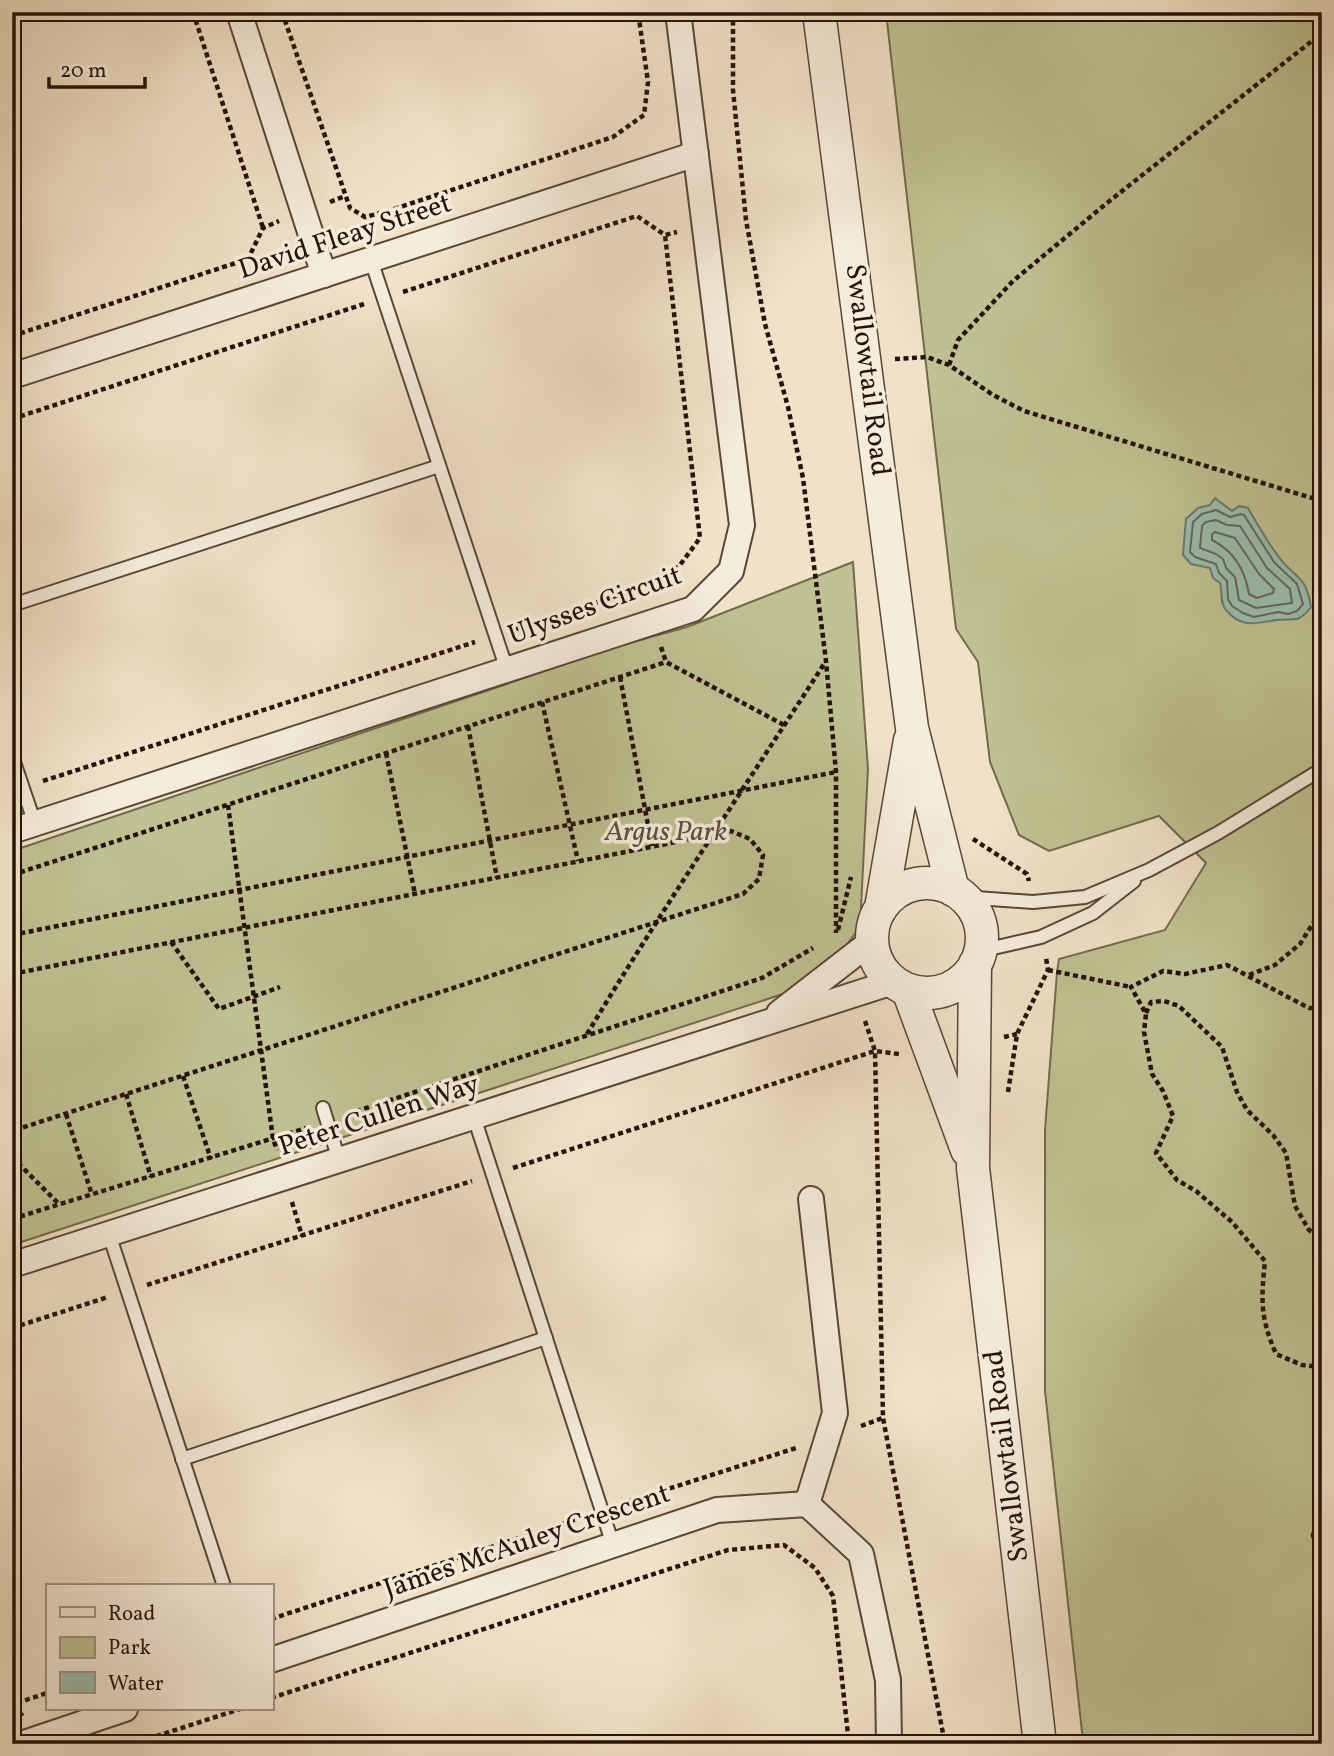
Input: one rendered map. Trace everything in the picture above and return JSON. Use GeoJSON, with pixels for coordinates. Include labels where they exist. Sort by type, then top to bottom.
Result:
{"type":"FeatureCollection","features":[{"type":"Feature","properties":{"kind":"street"},"geometry":{"type":"LineString","coordinates":[[239,12],[324,275]]}},
{"type":"Feature","properties":{"kind":"street","name":"Ulysses Circuit"},"geometry":{"type":"LineString","coordinates":[[24,828],[693,609],[731,571],[742,524],[678,12]]}},
{"type":"Feature","properties":{"kind":"street","name":"Swallowtail Road"},"geometry":{"type":"LineString","coordinates":[[819,12],[912,728],[958,894],[973,908],[980,922],[982,936],[978,958],[974,1168],[1040,1744]]}},
{"type":"Feature","properties":{"kind":"street","name":"David Fleay Street"},"geometry":{"type":"LineString","coordinates":[[12,376],[696,154]]}},
{"type":"Feature","properties":{"kind":"street","name":"Swallowtail Road"},"geometry":{"type":"LineString","coordinates":[[912,728],[881,908],[874,924],[872,941],[878,964],[901,986],[974,1168]]}},
{"type":"Feature","properties":{"kind":"street"},"geometry":{"type":"LineString","coordinates":[[881,908],[890,898],[914,885],[941,885],[958,894]]}},
{"type":"Feature","properties":{"kind":"street","name":"Peter Cullen Way"},"geometry":{"type":"LineString","coordinates":[[764,1024],[872,941]]}},
{"type":"Feature","properties":{"kind":"street"},"geometry":{"type":"LineString","coordinates":[[901,986],[924,993],[940,992],[966,977],[978,958]]}},
{"type":"Feature","properties":{"kind":"street","name":"Peter Cullen Way"},"geometry":{"type":"LineString","coordinates":[[12,1265],[764,1024],[901,986]]}},
{"type":"Feature","properties":{"kind":"street"},"geometry":{"type":"LineString","coordinates":[[811,1199],[835,1413],[807,1504],[861,1554],[888,1680],[889,1744]]}},
{"type":"Feature","properties":{"kind":"street","name":"James McAuley Crescent"},"geometry":{"type":"LineString","coordinates":[[273,1659],[717,1510],[807,1504]]}},
{"type":"Feature","properties":{"kind":"street"},"geometry":{"type":"LineString","coordinates":[[21,1744],[122,1710]]}},
{"type":"Feature","properties":{"kind":"lane"},"geometry":{"type":"LineString","coordinates":[[371,260],[507,670]]}},
{"type":"Feature","properties":{"kind":"lane"},"geometry":{"type":"LineString","coordinates":[[12,605],[439,466]]}},
{"type":"Feature","properties":{"kind":"lane"},"geometry":{"type":"LineString","coordinates":[[12,756],[24,828]]}},
{"type":"Feature","properties":{"kind":"lane"},"geometry":{"type":"LineString","coordinates":[[958,894],[1033,902],[1085,897],[1149,870],[1218,833],[1322,769]]}},
{"type":"Feature","properties":{"kind":"lane"},"geometry":{"type":"LineString","coordinates":[[978,958],[1041,937],[1093,913],[1149,870]]}},
{"type":"Feature","properties":{"kind":"lane"},"geometry":{"type":"LineString","coordinates":[[325,1115],[339,1160]]}},
{"type":"Feature","properties":{"kind":"lane"},"geometry":{"type":"LineString","coordinates":[[474,1117],[613,1545]]}},
{"type":"Feature","properties":{"kind":"lane"},"geometry":{"type":"LineString","coordinates":[[109,1234],[223,1584]]}},
{"type":"Feature","properties":{"kind":"lane"},"geometry":{"type":"LineString","coordinates":[[182,1459],[545,1338]]}},
{"type":"Feature","properties":{"kind":"path"},"geometry":{"type":"LineString","coordinates":[[193,12],[263,228]]}},
{"type":"Feature","properties":{"kind":"path"},"geometry":{"type":"LineString","coordinates":[[282,12],[349,208],[365,217],[614,137],[643,115],[648,82],[638,12]]}},
{"type":"Feature","properties":{"kind":"path"},"geometry":{"type":"LineString","coordinates":[[733,12],[733,90],[746,220],[765,324],[788,407],[803,478],[826,660],[836,772],[836,937],[852,873]]}},
{"type":"Feature","properties":{"kind":"path"},"geometry":{"type":"LineString","coordinates":[[949,365],[963,334],[1013,281],[1322,33]]}},
{"type":"Feature","properties":{"kind":"path"},"geometry":{"type":"LineString","coordinates":[[12,336],[248,259],[263,228],[345,196]]}},
{"type":"Feature","properties":{"kind":"path"},"geometry":{"type":"LineString","coordinates":[[12,419],[637,216],[665,234]]}},
{"type":"Feature","properties":{"kind":"path"},"geometry":{"type":"LineString","coordinates":[[866,360],[927,357],[949,365],[993,395],[1024,411],[1322,501]]}},
{"type":"Feature","properties":{"kind":"path"},"geometry":{"type":"LineString","coordinates":[[586,1035],[654,922],[715,834],[826,660]]}},
{"type":"Feature","properties":{"kind":"path"},"geometry":{"type":"LineString","coordinates":[[12,875],[666,662],[785,725]]}},
{"type":"Feature","properties":{"kind":"path"},"geometry":{"type":"LineString","coordinates":[[620,677],[652,846]]}},
{"type":"Feature","properties":{"kind":"path"},"geometry":{"type":"LineString","coordinates":[[542,702],[578,861]]}},
{"type":"Feature","properties":{"kind":"path"},"geometry":{"type":"LineString","coordinates":[[468,726],[497,878]]}},
{"type":"Feature","properties":{"kind":"path"},"geometry":{"type":"LineString","coordinates":[[386,753],[415,894]]}},
{"type":"Feature","properties":{"kind":"path"},"geometry":{"type":"LineString","coordinates":[[12,935],[836,772]]}},
{"type":"Feature","properties":{"kind":"path"},"geometry":{"type":"LineString","coordinates":[[228,805],[273,1139]]}},
{"type":"Feature","properties":{"kind":"path"},"geometry":{"type":"LineString","coordinates":[[12,974],[731,831],[750,839],[763,855],[759,879],[743,894],[12,1131]]}},
{"type":"Feature","properties":{"kind":"path"},"geometry":{"type":"LineString","coordinates":[[1248,975],[1275,965],[1300,944],[1322,909]]}},
{"type":"Feature","properties":{"kind":"path"},"geometry":{"type":"LineString","coordinates":[[171,942],[219,1009],[280,987]]}},
{"type":"Feature","properties":{"kind":"path"},"geometry":{"type":"LineString","coordinates":[[12,1219],[211,1159],[273,1139],[325,1115],[762,978],[816,946]]}},
{"type":"Feature","properties":{"kind":"path"},"geometry":{"type":"LineString","coordinates":[[1048,970],[1130,988],[1163,971],[1185,974],[1227,965],[1309,1008],[1322,1008]]}},
{"type":"Feature","properties":{"kind":"path"},"geometry":{"type":"LineString","coordinates":[[1130,988],[1146,1014]]}},
{"type":"Feature","properties":{"kind":"path"},"geometry":{"type":"LineString","coordinates":[[1322,1238],[1309,1230],[1295,1206],[1286,1153],[1273,1135],[1247,1110],[1237,1092],[1222,1047],[1179,1006],[1164,1001],[1151,1002],[1146,1014],[1144,1032],[1152,1074],[1164,1091],[1173,1116],[1156,1153],[1177,1180],[1196,1191],[1232,1222],[1265,1261],[1261,1303],[1266,1330],[1276,1354],[1302,1365],[1322,1367]]}},
{"type":"Feature","properties":{"kind":"path"},"geometry":{"type":"LineString","coordinates":[[12,1328],[875,1051],[907,1055]]}},
{"type":"Feature","properties":{"kind":"path"},"geometry":{"type":"LineString","coordinates":[[875,1051],[883,1418],[945,1744]]}},
{"type":"Feature","properties":{"kind":"path"},"geometry":{"type":"LineString","coordinates":[[183,1076],[211,1159]]}},
{"type":"Feature","properties":{"kind":"path"},"geometry":{"type":"LineString","coordinates":[[126,1094],[151,1177]]}},
{"type":"Feature","properties":{"kind":"path"},"geometry":{"type":"LineString","coordinates":[[66,1114],[92,1195]]}},
{"type":"Feature","properties":{"kind":"path"},"geometry":{"type":"LineString","coordinates":[[12,1157],[60,1205]]}},
{"type":"Feature","properties":{"kind":"path"},"geometry":{"type":"LineString","coordinates":[[273,1618],[883,1418]]}},
{"type":"Feature","properties":{"kind":"path"},"geometry":{"type":"LineString","coordinates":[[1322,1509],[1312,1535],[1322,1569]]}},
{"type":"Feature","properties":{"kind":"path"},"geometry":{"type":"LineString","coordinates":[[273,1698],[728,1550],[784,1545],[815,1567],[833,1596],[849,1744]]}},
{"type":"Feature","properties":{"kind":"path"},"geometry":{"type":"LineString","coordinates":[[12,1700],[17,1703],[46,1693]]}},
{"type":"Feature","properties":{"kind":"path"},"geometry":{"type":"LineString","coordinates":[[132,1744],[237,1710]]}},
{"type":"Feature","properties":{"kind":"green space"},"geometry":{"type":"Polygon","coordinates":[[[886,12],[1322,12],[1322,1744],[1086,1744],[1082,1732],[1045,1391],[1045,1130],[1057,972],[1059,959],[1165,930],[1206,863],[1159,816],[1049,851],[1019,835],[990,762],[978,662],[956,629],[886,12]]]}},
{"type":"Feature","properties":{"kind":"green space","name":"Argus Park"},"geometry":{"type":"Polygon","coordinates":[[[853,562],[868,769],[860,927],[827,971],[783,994],[12,1245],[12,851],[622,645],[687,627],[853,562]]]}},
{"type":"Feature","properties":{"kind":"water"},"geometry":{"type":"Polygon","coordinates":[[[1215,498],[1232,511],[1239,506],[1248,508],[1278,556],[1306,588],[1311,607],[1303,616],[1257,623],[1238,620],[1224,607],[1220,583],[1213,578],[1210,568],[1191,564],[1183,555],[1186,519],[1198,508],[1210,505],[1215,498]]]}}]}
